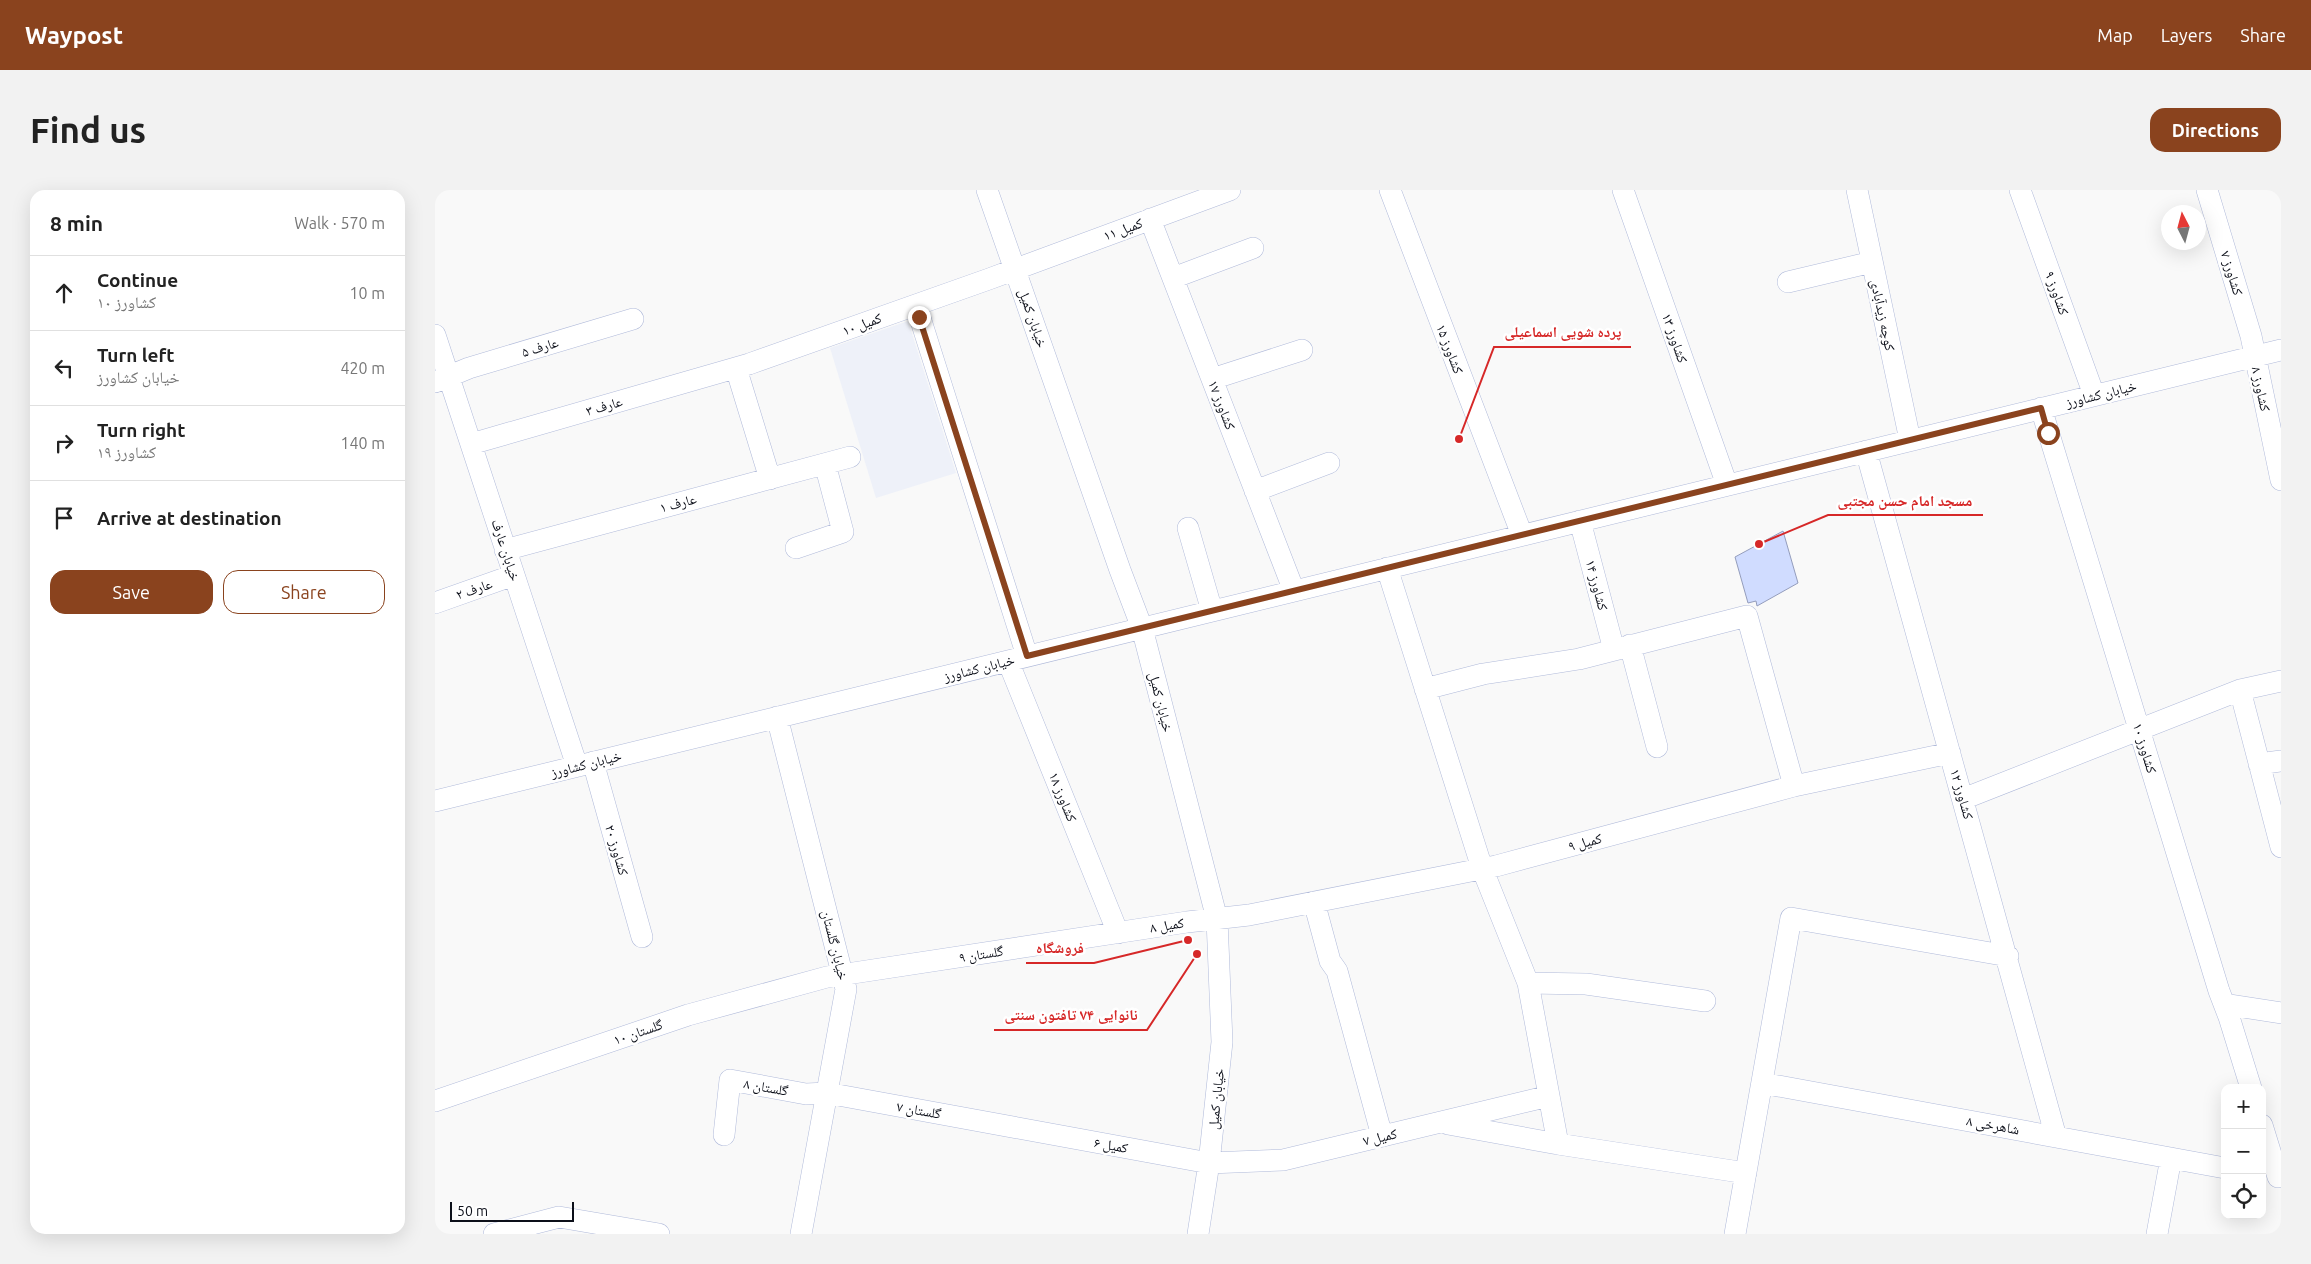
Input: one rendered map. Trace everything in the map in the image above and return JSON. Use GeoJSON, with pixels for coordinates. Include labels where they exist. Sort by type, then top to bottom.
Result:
{"type":"FeatureCollection","features":[{"type":"Feature","properties":{"kind":"street","name":"خیابان کمیل"},"geometry":{"type":"LineString","coordinates":[[987,190],[1142,628],[1217,919],[1222,1042],[1209,1163],[1198,1234]]}},
{"type":"Feature","properties":{"kind":"street","name":"کمیل ۱۱"},"geometry":{"type":"LineString","coordinates":[[1015,268],[1230,190]]}},
{"type":"Feature","properties":{"kind":"street","name":"کشاورز ۱۵"},"geometry":{"type":"LineString","coordinates":[[1390,190],[1522,535]]}},
{"type":"Feature","properties":{"kind":"street","name":"کشاورز ۱۳"},"geometry":{"type":"LineString","coordinates":[[1623,190],[1727,485]]}},
{"type":"Feature","properties":{"kind":"street","name":"کوچه زیدآبادی"},"geometry":{"type":"LineString","coordinates":[[1857,190],[1910,440]]}},
{"type":"Feature","properties":{"kind":"street","name":"کشاورز ۹"},"geometry":{"type":"LineString","coordinates":[[2020,190],[2094,395]]}},
{"type":"Feature","properties":{"kind":"street","name":"کشاورز ۷"},"geometry":{"type":"LineString","coordinates":[[2207,190],[2251,336],[2255,356]]}},
{"type":"Feature","properties":{"kind":"street","name":"کشاورز ۱۷"},"geometry":{"type":"LineString","coordinates":[[1150,219],[1294,591]]}},
{"type":"Feature","properties":{"kind":"street"},"geometry":{"type":"LineString","coordinates":[[1173,278],[1253,248]]}},
{"type":"Feature","properties":{"kind":"street"},"geometry":{"type":"LineString","coordinates":[[1788,282],[1872,262]]}},
{"type":"Feature","properties":{"kind":"street","name":"کمیل ۱۰"},"geometry":{"type":"LineString","coordinates":[[736,368],[1015,268]]}},
{"type":"Feature","properties":{"kind":"street","name":"کشاورز ۱۸"},"geometry":{"type":"LineString","coordinates":[[916,305],[1017,658],[1118,933]]}},
{"type":"Feature","properties":{"kind":"street","name":"عارف ۵"},"geometry":{"type":"LineString","coordinates":[[442,379],[469,368],[633,319]]}},
{"type":"Feature","properties":{"kind":"street","name":"خیابان عارف"},"geometry":{"type":"LineString","coordinates":[[435,335],[442,379],[471,444],[505,550],[585,764]]}},
{"type":"Feature","properties":{"kind":"street"},"geometry":{"type":"LineString","coordinates":[[1212,379],[1302,350]]}},
{"type":"Feature","properties":{"kind":"street","name":"خیابان کشاورز"},"geometry":{"type":"LineString","coordinates":[[435,801],[2281,350]]}},
{"type":"Feature","properties":{"kind":"street","name":"کشاورز ۸"},"geometry":{"type":"LineString","coordinates":[[2255,356],[2281,480]]}},
{"type":"Feature","properties":{"kind":"street"},"geometry":{"type":"LineString","coordinates":[[736,368],[770,479]]}},
{"type":"Feature","properties":{"kind":"street","name":"عارف ۳"},"geometry":{"type":"LineString","coordinates":[[471,444],[736,368]]}},
{"type":"Feature","properties":{"kind":"street","name":"کشاورز ۱۰"},"geometry":{"type":"LineString","coordinates":[[2041,408],[2250,1084]]}},
{"type":"Feature","properties":{"kind":"street","name":"کشاورز ۱۲"},"geometry":{"type":"LineString","coordinates":[[1866,451],[2008,956],[2056,1137]]}},
{"type":"Feature","properties":{"kind":"street","name":"عارف ۱"},"geometry":{"type":"LineString","coordinates":[[505,550],[850,457]]}},
{"type":"Feature","properties":{"kind":"street"},"geometry":{"type":"LineString","coordinates":[[1255,491],[1329,463]]}},
{"type":"Feature","properties":{"kind":"street"},"geometry":{"type":"LineString","coordinates":[[796,548],[843,532],[825,464]]}},
{"type":"Feature","properties":{"kind":"street","name":"کشاورز ۱۴"},"geometry":{"type":"LineString","coordinates":[[1580,521],[1657,747]]}},
{"type":"Feature","properties":{"kind":"street"},"geometry":{"type":"LineString","coordinates":[[1188,528],[1212,611]]}},
{"type":"Feature","properties":{"kind":"street"},"geometry":{"type":"LineString","coordinates":[[1387,568],[1482,868],[1528,983],[1557,1144]]}},
{"type":"Feature","properties":{"kind":"street","name":"عارف ۲"},"geometry":{"type":"LineString","coordinates":[[435,603],[514,575]]}},
{"type":"Feature","properties":{"kind":"street"},"geometry":{"type":"LineString","coordinates":[[1425,689],[1483,674],[1579,659],[1747,616],[1793,786]]}},
{"type":"Feature","properties":{"kind":"street"},"geometry":{"type":"LineString","coordinates":[[1963,799],[2240,690],[2281,681]]}},
{"type":"Feature","properties":{"kind":"street"},"geometry":{"type":"LineString","coordinates":[[2240,690],[2281,847]]}},
{"type":"Feature","properties":{"kind":"street","name":"خیابان گلستان"},"geometry":{"type":"LineString","coordinates":[[777,717],[844,975],[846,989],[801,1234]]}},
{"type":"Feature","properties":{"kind":"street","name":"کمیل ۹"},"geometry":{"type":"LineString","coordinates":[[1217,919],[1496,866],[1793,786],[1951,753]]}},
{"type":"Feature","properties":{"kind":"street"},"geometry":{"type":"LineString","coordinates":[[2259,764],[2281,761]]}},
{"type":"Feature","properties":{"kind":"street","name":"کشاورز ۲۰"},"geometry":{"type":"LineString","coordinates":[[585,764],[642,937]]}},
{"type":"Feature","properties":{"kind":"street"},"geometry":{"type":"LineString","coordinates":[[1314,902],[1330,961],[1337,971],[1382,1136]]}},
{"type":"Feature","properties":{"kind":"street"},"geometry":{"type":"LineString","coordinates":[[1735,1234],[1791,918],[2008,956]]}},
{"type":"Feature","properties":{"kind":"street","name":"کمیل ۸"},"geometry":{"type":"LineString","coordinates":[[1118,933],[1217,919]]}},
{"type":"Feature","properties":{"kind":"street","name":"گلستان ۹"},"geometry":{"type":"LineString","coordinates":[[844,975],[1118,933]]}},
{"type":"Feature","properties":{"kind":"street","name":"گلستان ۱۰"},"geometry":{"type":"LineString","coordinates":[[435,1101],[688,1015],[827,977],[844,975]]}},
{"type":"Feature","properties":{"kind":"street"},"geometry":{"type":"LineString","coordinates":[[1528,983],[1586,984],[1705,1001]]}},
{"type":"Feature","properties":{"kind":"street"},"geometry":{"type":"LineString","coordinates":[[2224,1004],[2281,1013]]}},
{"type":"Feature","properties":{"kind":"street","name":"گلستان ۸"},"geometry":{"type":"LineString","coordinates":[[724,1135],[730,1080],[806,1094],[827,1093]]}},
{"type":"Feature","properties":{"kind":"street","name":"شاهرخی ۸"},"geometry":{"type":"LineString","coordinates":[[1762,1083],[2221,1167]]}},
{"type":"Feature","properties":{"kind":"street","name":"گلستان ۷"},"geometry":{"type":"LineString","coordinates":[[827,1093],[1012,1127]]}},
{"type":"Feature","properties":{"kind":"street","name":"کمیل ۷"},"geometry":{"type":"LineString","coordinates":[[1209,1163],[1283,1160],[1549,1096]]}},
{"type":"Feature","properties":{"kind":"street"},"geometry":{"type":"LineString","coordinates":[[1439,1123],[1557,1144],[1746,1173]]}},
{"type":"Feature","properties":{"kind":"street","name":"کمیل ۶"},"geometry":{"type":"LineString","coordinates":[[1012,1127],[1209,1163]]}},
{"type":"Feature","properties":{"kind":"street"},"geometry":{"type":"LineString","coordinates":[[2263,1129],[2274,1177]]}},
{"type":"Feature","properties":{"kind":"street"},"geometry":{"type":"LineString","coordinates":[[2157,1234],[2171,1158]]}},
{"type":"Feature","properties":{"kind":"street"},"geometry":{"type":"LineString","coordinates":[[494,1234],[559,1217],[659,1234]]}},
{"type":"Feature","properties":{"kind":"shaded area"},"geometry":{"type":"Polygon","coordinates":[[[908,321],[956,473],[876,498],[830,348],[908,321]]]}},
{"type":"Feature","properties":{"kind":"building"},"geometry":{"type":"Polygon","coordinates":[[[1783,531],[1798,583],[1757,606],[1756,601],[1748,603],[1735,557],[1783,531]]]}},
{"type":"Feature","properties":{"kind":"place","name":"پرده شویی اسماعیلی"},"geometry":{"type":"Point","coordinates":[1459,439]}},
{"type":"Feature","properties":{"kind":"place","name":"مسجد امام حسن مجتبی"},"geometry":{"type":"Point","coordinates":[1759,544]}},
{"type":"Feature","properties":{"kind":"place","name":"فروشگاه"},"geometry":{"type":"Point","coordinates":[1188,940]}},
{"type":"Feature","properties":{"kind":"place","name":"نانوایی ۷۴ تافتون سنتی"},"geometry":{"type":"Point","coordinates":[1197,954]}},
{"type":"Feature","properties":{"kind":"route"},"geometry":{"type":"LineString","coordinates":[[919,317],[1027,656],[2041,408],[2048,433]]}}]}
